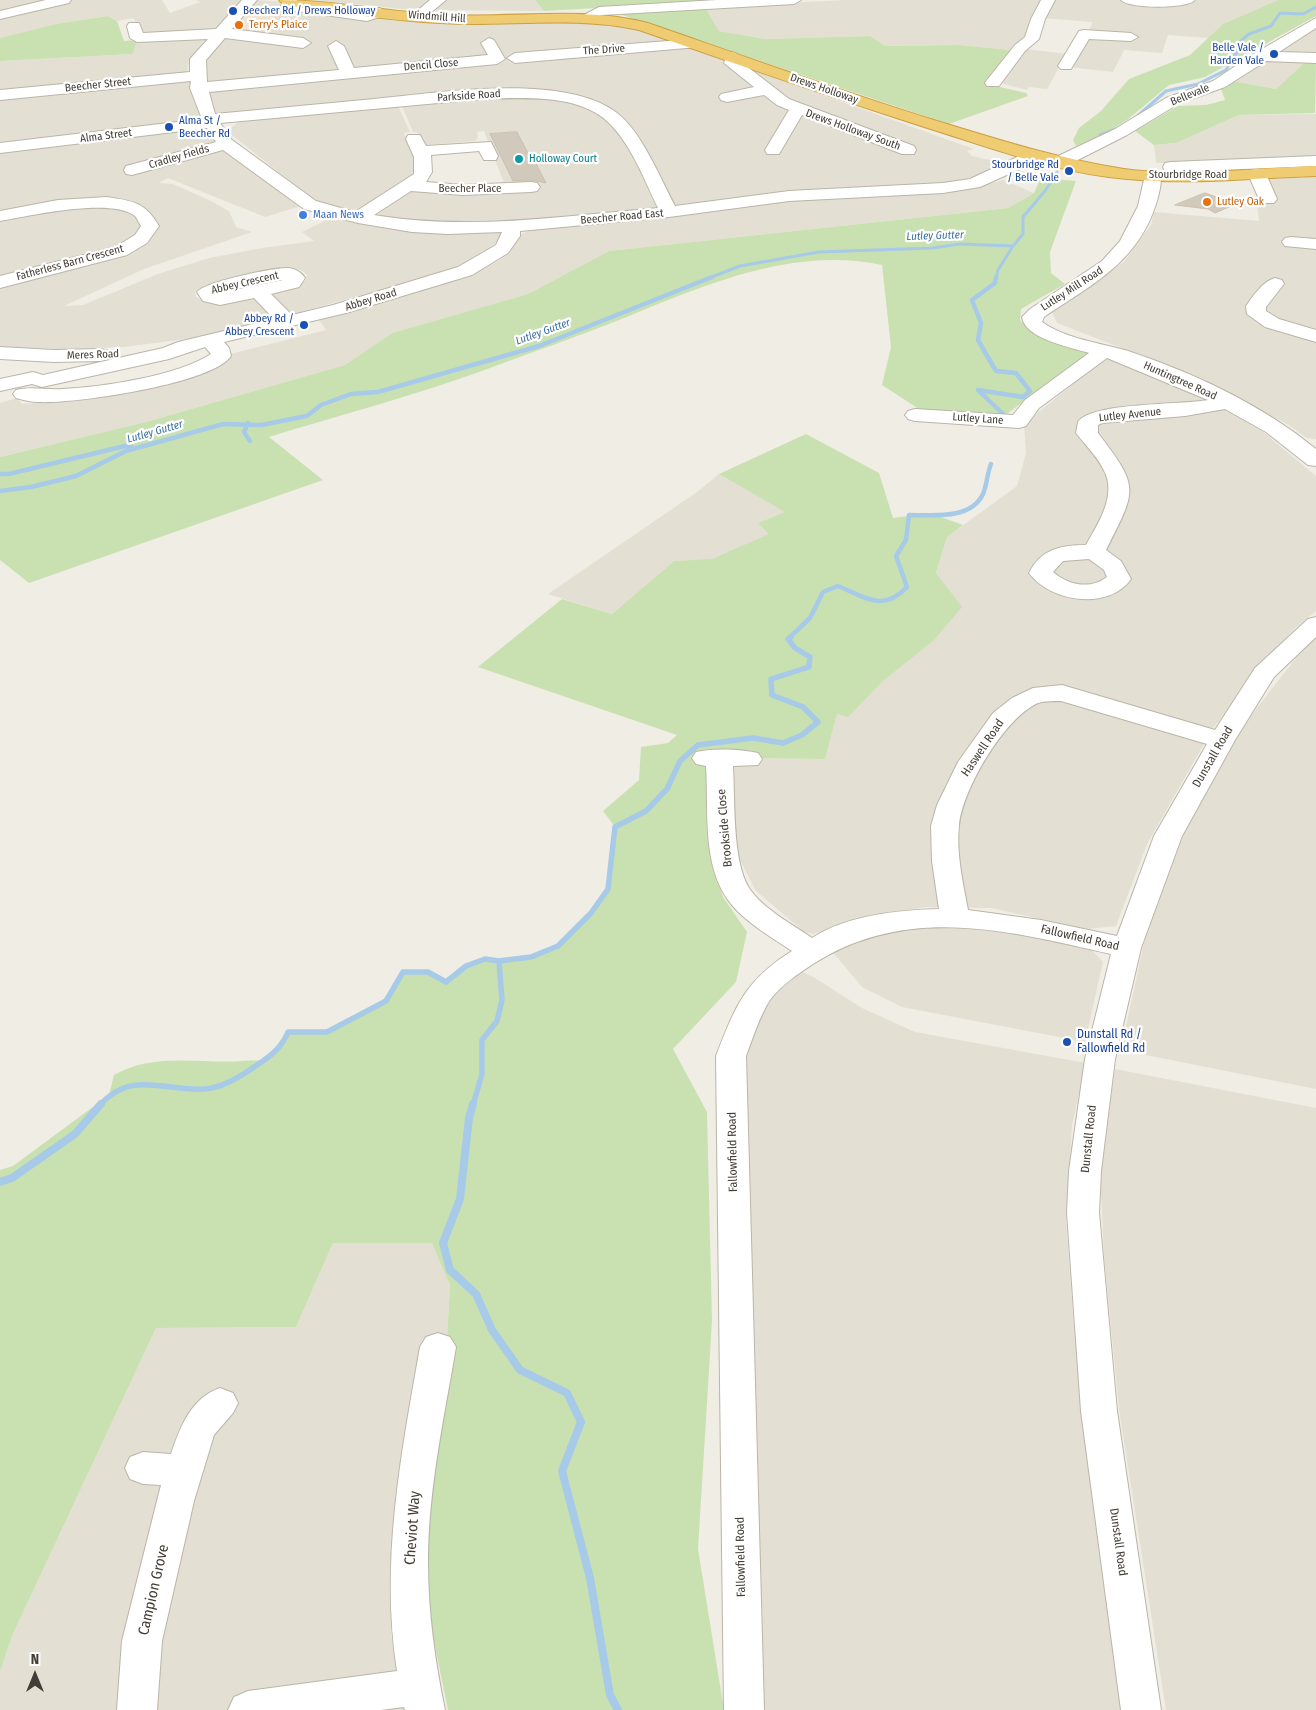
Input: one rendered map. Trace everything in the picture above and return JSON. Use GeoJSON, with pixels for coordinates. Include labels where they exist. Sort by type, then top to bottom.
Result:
{"type":"FeatureCollection","features":[{"type":"Feature","properties":{"kind":"highway","name":"Windmill Hill"},"geometry":{"type":"LineString","coordinates":[[288,0],[380,12],[475,20],[547,15],[589,16]]}},
{"type":"Feature","properties":{"kind":"highway","name":"Drews Holloway"},"geometry":{"type":"LineString","coordinates":[[589,16],[618,19],[643,26],[838,95],[1034,156],[1060,162]]}},
{"type":"Feature","properties":{"kind":"highway","name":"Stourbridge Road"},"geometry":{"type":"LineString","coordinates":[[1060,162],[1112,172],[1152,175],[1257,174],[1316,171]]}},
{"type":"Feature","properties":{"kind":"street"},"geometry":{"type":"LineString","coordinates":[[0,14],[64,0]]}},
{"type":"Feature","properties":{"kind":"street"},"geometry":{"type":"LineString","coordinates":[[198,82],[198,59],[218,33],[250,0]]}},
{"type":"Feature","properties":{"kind":"street"},"geometry":{"type":"LineString","coordinates":[[418,16],[438,0]]}},
{"type":"Feature","properties":{"kind":"street"},"geometry":{"type":"LineString","coordinates":[[589,16],[606,10],[794,0]]}},
{"type":"Feature","properties":{"kind":"street"},"geometry":{"type":"LineString","coordinates":[[994,83],[1020,48],[1032,39],[1038,19],[1048,0]]}},
{"type":"Feature","properties":{"kind":"street"},"geometry":{"type":"LineString","coordinates":[[1128,0],[1162,3],[1188,0]]}},
{"type":"Feature","properties":{"kind":"street","name":"Dencil Close"},"geometry":{"type":"LineString","coordinates":[[198,82],[348,73],[497,59],[475,20]]}},
{"type":"Feature","properties":{"kind":"street","name":"Bellevale"},"geometry":{"type":"LineString","coordinates":[[1060,162],[1121,132],[1172,101],[1219,84],[1244,69],[1260,56],[1316,22]]}},
{"type":"Feature","properties":{"kind":"street"},"geometry":{"type":"LineString","coordinates":[[134,26],[137,38],[218,33],[303,43]]}},
{"type":"Feature","properties":{"kind":"street"},"geometry":{"type":"LineString","coordinates":[[1055,52],[1069,60],[1084,34],[1130,37]]}},
{"type":"Feature","properties":{"kind":"street","name":"The Drive"},"geometry":{"type":"LineString","coordinates":[[515,58],[694,44]]}},
{"type":"Feature","properties":{"kind":"street"},"geometry":{"type":"LineString","coordinates":[[336,46],[348,73]]}},
{"type":"Feature","properties":{"kind":"street"},"geometry":{"type":"LineString","coordinates":[[1020,48],[1038,50]]}},
{"type":"Feature","properties":{"kind":"street"},"geometry":{"type":"LineString","coordinates":[[1260,56],[1316,58]]}},
{"type":"Feature","properties":{"kind":"street","name":"Drews Holloway South"},"geometry":{"type":"LineString","coordinates":[[732,57],[732,63],[765,90],[798,109],[908,150]]}},
{"type":"Feature","properties":{"kind":"street","name":"Beecher Street"},"geometry":{"type":"LineString","coordinates":[[0,95],[198,82]]}},
{"type":"Feature","properties":{"kind":"street","name":"Beecher Road East"},"geometry":{"type":"LineString","coordinates":[[198,82],[211,121],[226,144],[310,205],[358,218],[412,227],[512,226],[670,212],[789,196],[958,186],[986,178],[1034,156]]}},
{"type":"Feature","properties":{"kind":"street"},"geometry":{"type":"LineString","coordinates":[[726,97],[765,90]]}},
{"type":"Feature","properties":{"kind":"street","name":"Parkside Road"},"geometry":{"type":"LineString","coordinates":[[211,121],[482,94],[516,93],[563,98],[581,102],[612,116],[625,132],[670,212]]}},
{"type":"Feature","properties":{"kind":"street","name":"Drews Holloway South"},"geometry":{"type":"LineString","coordinates":[[773,150],[798,109]]}},
{"type":"Feature","properties":{"kind":"street","name":"Alma Street"},"geometry":{"type":"LineString","coordinates":[[0,148],[211,121]]}},
{"type":"Feature","properties":{"kind":"street","name":"Cradley Fields"},"geometry":{"type":"LineString","coordinates":[[124,170],[226,144]]}},
{"type":"Feature","properties":{"kind":"street","name":"Beecher Place"},"geometry":{"type":"LineString","coordinates":[[358,218],[422,177],[426,170],[418,145],[485,145]]}},
{"type":"Feature","properties":{"kind":"street","name":"Stourbridge Road"},"geometry":{"type":"LineString","coordinates":[[1171,167],[1316,161]]}},
{"type":"Feature","properties":{"kind":"street"},"geometry":{"type":"LineString","coordinates":[[1257,174],[1268,199]]}},
{"type":"Feature","properties":{"kind":"street","name":"Lutley Mill Road"},"geometry":{"type":"LineString","coordinates":[[1032,324],[1032,317],[1109,265],[1128,243],[1146,206],[1152,188],[1152,175]]}},
{"type":"Feature","properties":{"kind":"street","name":"Beecher Place"},"geometry":{"type":"LineString","coordinates":[[409,186],[463,190],[531,188]]}},
{"type":"Feature","properties":{"kind":"street","name":"Fatherless Barn Crescent"},"geometry":{"type":"LineString","coordinates":[[0,216],[67,204],[100,202],[131,207],[145,215],[150,226],[141,239],[120,251],[0,282]]}},
{"type":"Feature","properties":{"kind":"street","name":"Abbey Road"},"geometry":{"type":"LineString","coordinates":[[16,382],[51,379],[170,353],[185,346],[288,322],[465,272],[502,249],[511,236],[512,226]]}},
{"type":"Feature","properties":{"kind":"street"},"geometry":{"type":"LineString","coordinates":[[1290,241],[1316,244]]}},
{"type":"Feature","properties":{"kind":"street"},"geometry":{"type":"LineString","coordinates":[[1275,284],[1256,306],[1257,314],[1272,323],[1316,336]]}},
{"type":"Feature","properties":{"kind":"street","name":"Abbey Crescent"},"geometry":{"type":"LineString","coordinates":[[258,291],[288,322]]}},
{"type":"Feature","properties":{"kind":"street","name":"Huntingtree Road"},"geometry":{"type":"LineString","coordinates":[[1032,324],[1051,334],[1105,350],[1158,370],[1227,402],[1313,455]]}},
{"type":"Feature","properties":{"kind":"street"},"geometry":{"type":"LineString","coordinates":[[54,356],[49,371],[16,382],[20,393],[38,397],[73,396],[136,385],[218,360],[222,353],[209,341]]}},
{"type":"Feature","properties":{"kind":"street","name":"Meres Road"},"geometry":{"type":"LineString","coordinates":[[0,353],[54,356],[113,354],[185,346]]}},
{"type":"Feature","properties":{"kind":"street","name":"Lutley Lane"},"geometry":{"type":"LineString","coordinates":[[914,415],[1019,422],[1032,404],[1105,350]]}},
{"type":"Feature","properties":{"kind":"street","name":"Lutley Avenue"},"geometry":{"type":"LineString","coordinates":[[1094,552],[1120,492],[1116,474],[1087,433],[1088,422],[1091,419],[1110,415],[1184,410],[1227,402]]}},
{"type":"Feature","properties":{"kind":"street","name":"Dunstall Road"},"geometry":{"type":"LineString","coordinates":[[1141,1710],[1099,1411],[1083,1213],[1085,1171],[1100,1059],[1127,948],[1168,836],[1222,740],[1264,673],[1316,624]]}},
{"type":"Feature","properties":{"kind":"street","name":"Haswell Road"},"geometry":{"type":"LineString","coordinates":[[955,916],[946,861],[945,826],[950,805],[967,768],[1002,718],[1021,703],[1033,696],[1062,693],[1222,740]]}},
{"type":"Feature","properties":{"kind":"street","name":"Brookside Close"},"geometry":{"type":"LineString","coordinates":[[749,759],[712,758],[726,864],[734,888],[760,913],[810,950]]}},
{"type":"Feature","properties":{"kind":"street","name":"Fallowfield Road"},"geometry":{"type":"LineString","coordinates":[[744,1710],[731,1056],[744,1022],[765,986],[810,950],[846,933],[883,922],[908,918],[955,916],[1025,926],[1127,948]]}},
{"type":"Feature","properties":{"kind":"street","name":"Cheviot Way"},"geometry":{"type":"LineString","coordinates":[[423,1698],[411,1616],[410,1541],[417,1476],[438,1347]]}},
{"type":"Feature","properties":{"kind":"street","name":"Campion Grove"},"geometry":{"type":"LineString","coordinates":[[137,1710],[142,1641],[175,1500],[198,1428],[220,1403]]}},
{"type":"Feature","properties":{"kind":"street"},"geometry":{"type":"LineString","coordinates":[[143,1468],[184,1471]]}},
{"type":"Feature","properties":{"kind":"street"},"geometry":{"type":"LineString","coordinates":[[248,1710],[423,1698]]}},
{"type":"Feature","properties":{"kind":"shaded area"},"geometry":{"type":"Polygon","coordinates":[[[0,0],[162,0],[170,13],[200,2],[196,0],[241,0],[216,28],[209,31],[140,36],[134,18],[117,21],[108,16],[56,24],[0,38],[0,0]]]}},
{"type":"Feature","properties":{"kind":"shaded area"},"geometry":{"type":"Polygon","coordinates":[[[255,0],[286,2],[285,9],[374,19],[379,15],[624,24],[974,149],[967,151],[972,156],[1007,164],[958,182],[491,223],[455,224],[388,218],[378,214],[412,190],[507,191],[484,131],[477,132],[478,138],[475,141],[424,145],[417,132],[413,132],[401,104],[222,114],[212,111],[205,57],[221,37],[259,33],[276,15],[245,12],[255,0]]]}},
{"type":"Feature","properties":{"kind":"shaded area"},"geometry":{"type":"Polygon","coordinates":[[[315,0],[535,0],[544,11],[413,10],[315,0]]]}},
{"type":"Feature","properties":{"kind":"shaded area"},"geometry":{"type":"Polygon","coordinates":[[[845,0],[1044,0],[1027,38],[1011,50],[959,45],[886,46],[870,36],[766,39],[719,31],[705,7],[845,0]]]}},
{"type":"Feature","properties":{"kind":"shaded area"},"geometry":{"type":"Polygon","coordinates":[[[1054,0],[1278,0],[1223,24],[1209,38],[1168,35],[1162,53],[1124,50],[1113,72],[1060,66],[1047,89],[1029,87],[1027,90],[1000,83],[1024,49],[1077,55],[1093,22],[1042,18],[1054,0]]]}},
{"type":"Feature","properties":{"kind":"shaded area"},"geometry":{"type":"Polygon","coordinates":[[[245,12],[276,15],[259,33],[226,31],[245,12]]]}},
{"type":"Feature","properties":{"kind":"shaded area"},"geometry":{"type":"Polygon","coordinates":[[[1316,29],[1316,62],[1304,63],[1276,89],[1227,80],[1316,29]]]}},
{"type":"Feature","properties":{"kind":"shaded area"},"geometry":{"type":"Polygon","coordinates":[[[207,37],[189,60],[187,72],[203,126],[215,141],[301,206],[265,217],[168,178],[159,183],[173,184],[211,201],[229,211],[236,227],[252,232],[144,269],[64,306],[83,305],[158,274],[209,258],[314,241],[302,232],[330,218],[406,231],[491,232],[501,234],[501,238],[481,256],[455,269],[297,313],[286,312],[271,296],[272,292],[300,284],[306,280],[307,275],[297,269],[285,268],[244,276],[205,285],[195,292],[196,297],[210,303],[258,299],[272,315],[266,322],[193,338],[124,347],[60,349],[4,347],[0,354],[0,61],[133,54],[137,40],[207,37]]]}},
{"type":"Feature","properties":{"kind":"shaded area"},"geometry":{"type":"Polygon","coordinates":[[[397,104],[410,132],[404,133],[418,166],[418,173],[360,212],[316,202],[227,131],[241,120],[397,104]]]}},
{"type":"Feature","properties":{"kind":"shaded area"},"geometry":{"type":"Polygon","coordinates":[[[1316,114],[1316,159],[1156,163],[1154,145],[1176,143],[1239,115],[1316,114]]]}},
{"type":"Feature","properties":{"kind":"shaded area"},"geometry":{"type":"Polygon","coordinates":[[[1316,174],[1316,439],[1307,438],[1287,424],[1186,373],[1057,323],[1052,312],[1124,262],[1151,225],[1154,212],[1259,221],[1257,201],[1274,200],[1264,178],[1316,174]]]}},
{"type":"Feature","properties":{"kind":"shaded area"},"geometry":{"type":"Polygon","coordinates":[[[1003,180],[1034,193],[1008,208],[609,251],[528,294],[392,333],[345,365],[146,422],[0,457],[0,403],[17,398],[22,404],[72,400],[230,354],[326,330],[319,320],[373,306],[469,276],[500,260],[522,234],[533,229],[716,211],[784,199],[969,189],[1003,180]]]}},
{"type":"Feature","properties":{"kind":"shaded area"},"geometry":{"type":"Polygon","coordinates":[[[1109,355],[1226,410],[1262,431],[1316,476],[1316,611],[1294,629],[1213,728],[1147,844],[1116,926],[1087,929],[991,908],[926,907],[878,914],[813,934],[803,931],[756,891],[738,856],[729,758],[825,759],[837,714],[848,716],[883,681],[936,573],[947,537],[1017,486],[1026,453],[1024,424],[1109,355]]]}},
{"type":"Feature","properties":{"kind":"shaded area"},"geometry":{"type":"Polygon","coordinates":[[[719,474],[786,512],[758,523],[770,534],[712,560],[674,561],[612,614],[548,594],[697,492],[719,474]]]}},
{"type":"Feature","properties":{"kind":"shaded area"},"geometry":{"type":"Polygon","coordinates":[[[1316,639],[1316,1089],[1121,1050],[1145,938],[1175,851],[1236,735],[1302,650],[1316,639]]]}},
{"type":"Feature","properties":{"kind":"shaded area"},"geometry":{"type":"Polygon","coordinates":[[[930,923],[1021,932],[1091,949],[1103,962],[1085,1042],[902,1007],[862,987],[830,949],[885,931],[930,923]]]}},
{"type":"Feature","properties":{"kind":"shaded area"},"geometry":{"type":"Polygon","coordinates":[[[801,971],[862,1008],[915,1032],[1086,1063],[1072,1125],[1066,1223],[1074,1327],[1121,1710],[762,1710],[741,1057],[750,1030],[772,998],[801,971]]]}},
{"type":"Feature","properties":{"kind":"shaded area"},"geometry":{"type":"Polygon","coordinates":[[[1115,1069],[1316,1108],[1316,1710],[1166,1710],[1119,1409],[1104,1255],[1100,1171],[1115,1069]]]}},
{"type":"Feature","properties":{"kind":"shaded area"},"geometry":{"type":"Polygon","coordinates":[[[333,1243],[433,1243],[450,1285],[447,1338],[392,1558],[391,1634],[408,1710],[0,1710],[0,1672],[12,1636],[156,1328],[296,1327],[333,1243]]]}},
{"type":"Feature","properties":{"kind":"green space"},"geometry":{"type":"Polygon","coordinates":[[[535,0],[699,0],[701,2],[544,11],[535,0]]]}},
{"type":"Feature","properties":{"kind":"green space"},"geometry":{"type":"Polygon","coordinates":[[[1278,0],[1316,0],[1316,16],[1205,77],[1169,85],[1127,120],[1101,136],[1076,146],[1073,140],[1079,128],[1101,111],[1129,79],[1190,55],[1223,24],[1278,0]]]}},
{"type":"Feature","properties":{"kind":"green space"},"geometry":{"type":"Polygon","coordinates":[[[705,7],[719,31],[766,39],[870,36],[886,46],[959,45],[1011,50],[987,84],[1026,93],[1028,96],[949,124],[619,14],[705,7]]]}},
{"type":"Feature","properties":{"kind":"green space"},"geometry":{"type":"Polygon","coordinates":[[[108,16],[117,21],[124,41],[137,40],[133,54],[0,61],[0,38],[56,24],[108,16]]]}},
{"type":"Feature","properties":{"kind":"green space"},"geometry":{"type":"Polygon","coordinates":[[[1316,62],[1315,113],[1239,115],[1176,143],[1154,145],[1135,131],[1178,106],[1206,105],[1225,100],[1220,86],[1227,80],[1276,89],[1304,63],[1316,62]]]}},
{"type":"Feature","properties":{"kind":"green space"},"geometry":{"type":"Polygon","coordinates":[[[1041,178],[1076,181],[1050,252],[1051,273],[1065,284],[1021,309],[1020,320],[1032,332],[1088,354],[1004,416],[919,409],[882,385],[891,347],[882,265],[849,260],[783,265],[750,272],[686,293],[589,332],[456,380],[269,437],[323,480],[29,583],[0,560],[0,457],[146,422],[345,365],[392,333],[528,294],[609,251],[1008,208],[1034,193],[1041,178]]]}},
{"type":"Feature","properties":{"kind":"green space"},"geometry":{"type":"Polygon","coordinates":[[[806,434],[879,473],[893,518],[930,513],[963,525],[947,537],[936,573],[962,607],[934,640],[883,681],[848,717],[837,714],[825,759],[729,758],[713,859],[723,897],[747,932],[736,982],[673,1049],[707,1112],[712,1321],[698,1549],[724,1710],[448,1710],[422,1582],[447,1338],[450,1285],[432,1243],[333,1243],[296,1327],[156,1328],[12,1636],[0,1672],[0,1170],[13,1166],[109,1095],[114,1075],[129,1068],[161,1061],[177,1060],[226,1062],[264,1060],[277,1051],[288,1032],[327,1032],[386,1001],[403,972],[428,972],[446,982],[466,966],[485,959],[499,961],[531,957],[558,946],[591,913],[608,889],[615,827],[603,811],[639,780],[641,747],[668,743],[677,735],[478,667],[562,599],[612,614],[674,561],[712,559],[769,534],[758,523],[785,512],[719,474],[806,434]]]}},
{"type":"Feature","properties":{"kind":"building","name":"Holloway Court"},"geometry":{"type":"Polygon","coordinates":[[[517,132],[546,183],[531,180],[513,181],[490,134],[517,132]]]}},
{"type":"Feature","properties":{"kind":"building","name":"Lutley Oak"},"geometry":{"type":"Polygon","coordinates":[[[1205,193],[1236,204],[1215,213],[1208,209],[1175,205],[1205,193]]]}},
{"type":"Feature","properties":{"kind":"waterway","name":"Lutley Gutter"},"geometry":{"type":"LineString","coordinates":[[1134,119],[1166,91],[1198,84],[1226,70],[1236,53],[1235,46],[1249,34],[1271,26],[1280,13],[1303,14],[1316,7]]}},
{"type":"Feature","properties":{"kind":"waterway","name":"Lutley Gutter"},"geometry":{"type":"LineString","coordinates":[[1100,135],[1119,128]]}},
{"type":"Feature","properties":{"kind":"waterway","name":"Lutley Gutter"},"geometry":{"type":"LineString","coordinates":[[1013,246],[1023,234],[1023,217],[1045,191],[1057,172]]}},
{"type":"Feature","properties":{"kind":"waterway","name":"Lutley Gutter"},"geometry":{"type":"LineString","coordinates":[[709,278],[740,266],[819,252],[932,248],[960,244],[1013,246]]}},
{"type":"Feature","properties":{"kind":"waterway"},"geometry":{"type":"LineString","coordinates":[[996,278],[998,270],[1013,246]]}},
{"type":"Feature","properties":{"kind":"waterway","name":"Lutley Gutter"},"geometry":{"type":"LineString","coordinates":[[247,425],[261,425],[307,416],[321,405],[351,394],[378,392],[539,346],[712,277]]}},
{"type":"Feature","properties":{"kind":"waterway"},"geometry":{"type":"LineString","coordinates":[[996,277],[995,283],[972,300],[981,323],[978,340],[996,371],[1016,373],[1030,391],[1023,397],[978,390],[1003,414]]}},
{"type":"Feature","properties":{"kind":"waterway","name":"Lutley Gutter"},"geometry":{"type":"LineString","coordinates":[[0,491],[31,487],[76,476],[126,451],[223,424],[247,425]]}},
{"type":"Feature","properties":{"kind":"waterway"},"geometry":{"type":"LineString","coordinates":[[247,425],[244,432],[250,441]]}},
{"type":"Feature","properties":{"kind":"waterway"},"geometry":{"type":"LineString","coordinates":[[0,474],[9,474],[125,446],[132,447]]}},
{"type":"Feature","properties":{"kind":"waterway"},"geometry":{"type":"LineString","coordinates":[[789,638],[810,618],[823,592],[838,586],[874,600],[882,601],[898,595],[907,587],[896,556],[906,540],[909,515],[950,514],[970,508],[983,494],[991,464]]}},
{"type":"Feature","properties":{"kind":"waterway"},"geometry":{"type":"LineString","coordinates":[[499,961],[531,957],[558,946],[591,913],[608,889],[615,827],[646,811],[667,789],[680,761],[698,745],[753,738],[783,743],[802,735],[818,722],[803,707],[772,695],[771,679],[809,667],[810,657],[795,648],[788,639],[791,637]]}},
{"type":"Feature","properties":{"kind":"waterway"},"geometry":{"type":"LineString","coordinates":[[101,1104],[112,1094],[124,1088],[137,1085],[205,1089],[226,1084],[246,1073],[271,1055],[283,1042],[288,1032],[327,1032],[386,1001],[403,972],[428,972],[446,982],[466,966],[485,959],[499,961]]}},
{"type":"Feature","properties":{"kind":"waterway"},"geometry":{"type":"LineString","coordinates":[[473,1105],[482,1074],[482,1040],[497,1021],[502,1000],[499,961]]}},
{"type":"Feature","properties":{"kind":"waterway"},"geometry":{"type":"LineString","coordinates":[[0,1182],[12,1178],[75,1134],[101,1104]]}},
{"type":"Feature","properties":{"kind":"waterway"},"geometry":{"type":"LineString","coordinates":[[473,1104],[469,1118],[460,1199],[443,1243],[450,1270],[476,1294],[492,1330],[520,1370],[567,1393],[581,1422],[562,1471],[590,1578],[610,1695],[618,1710]]}},
{"type":"Feature","properties":{"kind":"place","name":"Beecher Rd / Drews Holloway"},"geometry":{"type":"Point","coordinates":[233,11]}},
{"type":"Feature","properties":{"kind":"place","name":"Terry's Plaice"},"geometry":{"type":"Point","coordinates":[239,25]}},
{"type":"Feature","properties":{"kind":"place","name":"Belle Vale / Harden Vale"},"geometry":{"type":"Point","coordinates":[1274,54]}},
{"type":"Feature","properties":{"kind":"place","name":"Alma St / Beecher Rd"},"geometry":{"type":"Point","coordinates":[169,127]}},
{"type":"Feature","properties":{"kind":"place","name":"Holloway Court"},"geometry":{"type":"Point","coordinates":[519,159]}},
{"type":"Feature","properties":{"kind":"place","name":"Stourbridge Rd / Belle Vale"},"geometry":{"type":"Point","coordinates":[1069,171]}},
{"type":"Feature","properties":{"kind":"place","name":"Lutley Oak"},"geometry":{"type":"Point","coordinates":[1207,202]}},
{"type":"Feature","properties":{"kind":"place","name":"Maan News"},"geometry":{"type":"Point","coordinates":[303,215]}},
{"type":"Feature","properties":{"kind":"place","name":"Abbey Rd / Abbey Crescent"},"geometry":{"type":"Point","coordinates":[304,325]}},
{"type":"Feature","properties":{"kind":"place","name":"Dunstall Rd / Fallowfield Rd"},"geometry":{"type":"Point","coordinates":[1067,1042]}}]}
